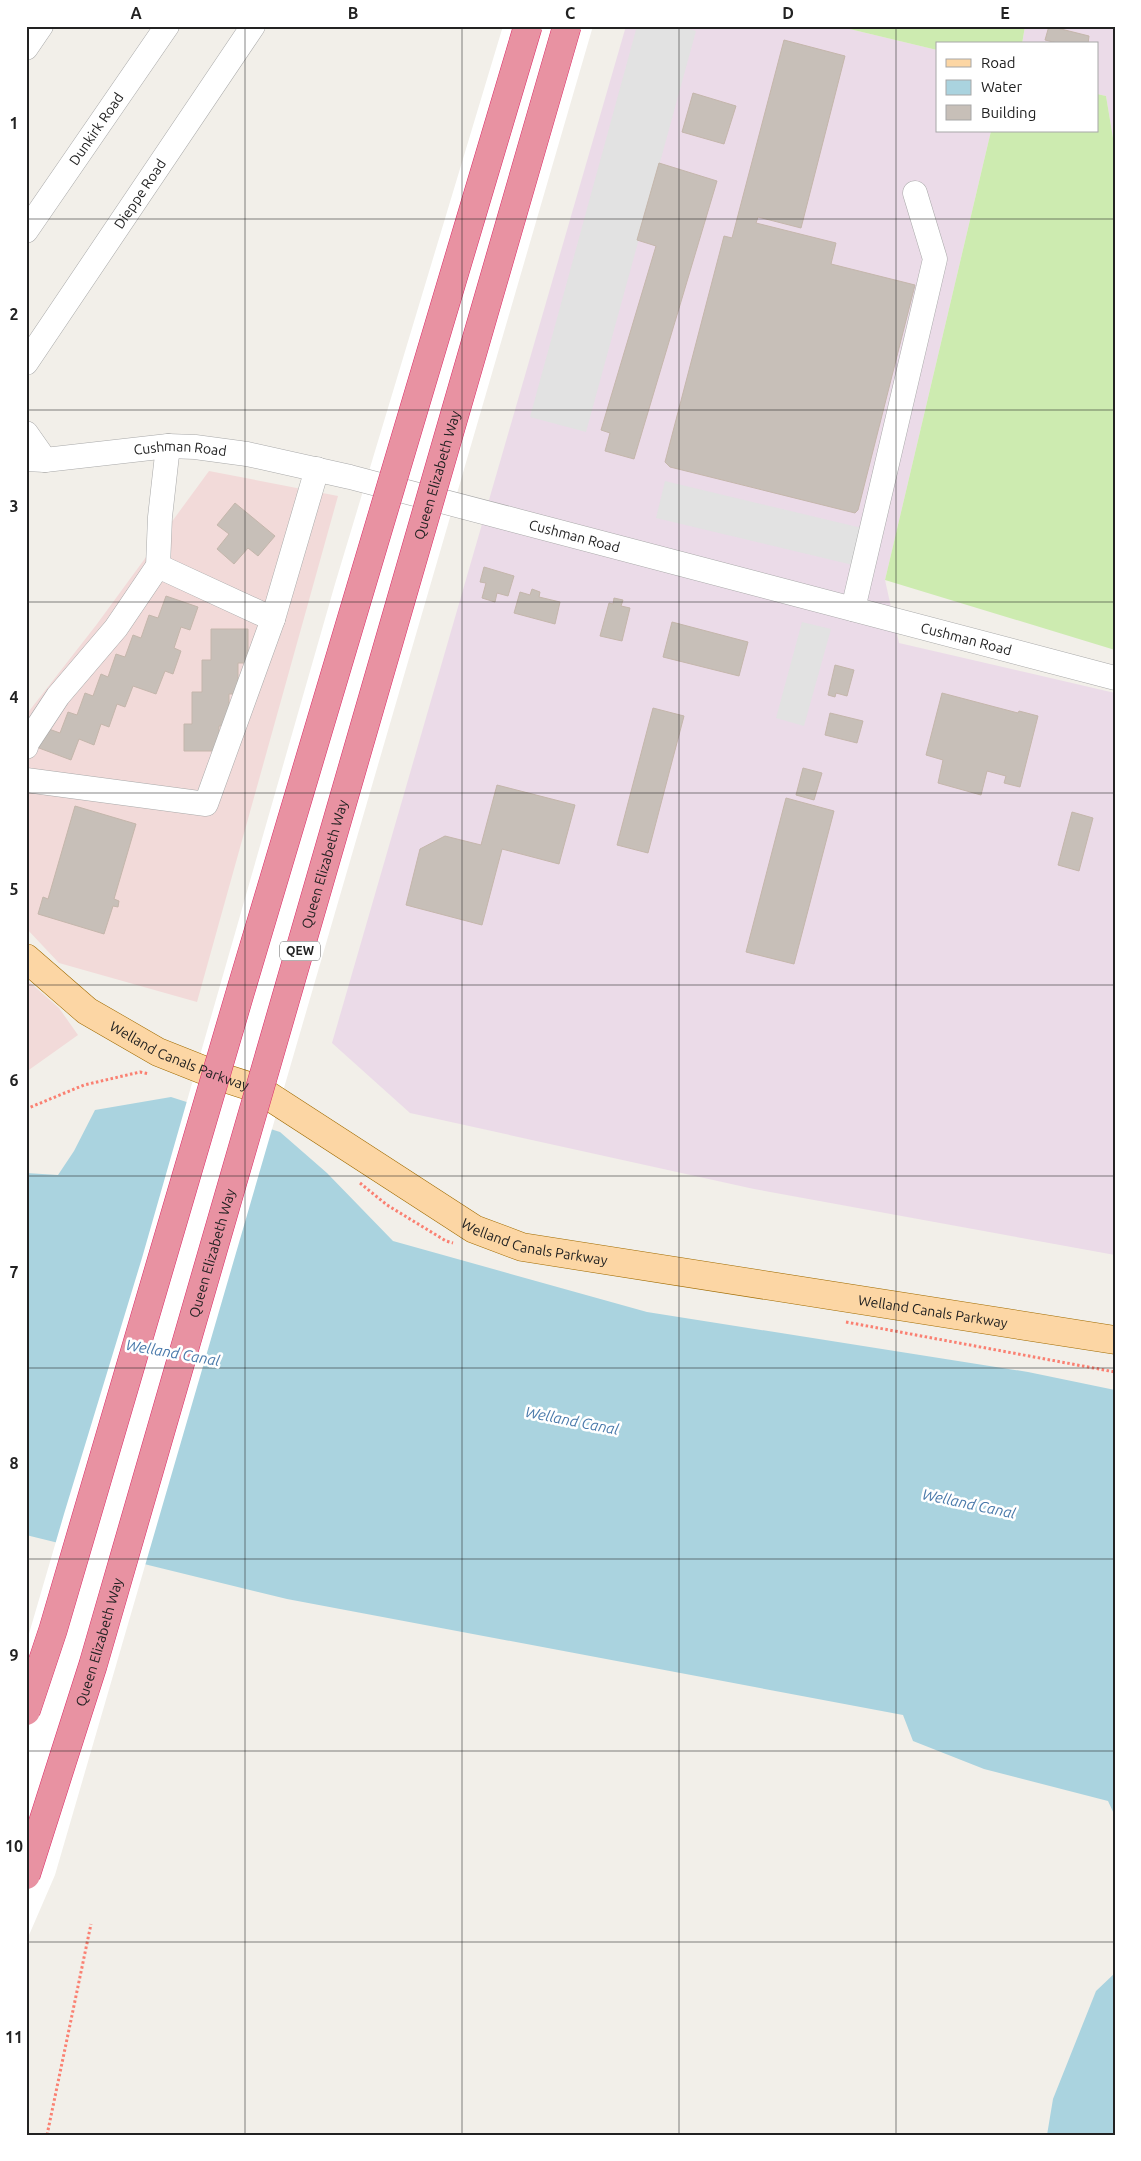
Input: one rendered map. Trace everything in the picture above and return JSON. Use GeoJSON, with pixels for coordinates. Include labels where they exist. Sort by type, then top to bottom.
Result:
{"type":"FeatureCollection","features":[{"type":"Feature","properties":{"kind":"highway"},"geometry":{"type":"LineString","coordinates":[[26,1711],[53,1630],[240,993],[528,26]]}},
{"type":"Feature","properties":{"kind":"highway","name":"Queen Elizabeth Way"},"geometry":{"type":"LineString","coordinates":[[26,1874],[93,1665],[567,26]]}},
{"type":"Feature","properties":{"kind":"main road","name":"Welland Canals Parkway"},"geometry":{"type":"LineString","coordinates":[[26,958],[94,1016],[158,1052],[220,1077],[258,1089],[474,1229],[522,1246],[1115,1340]]}},
{"type":"Feature","properties":{"kind":"street"},"geometry":{"type":"LineString","coordinates":[[26,48],[41,26]]}},
{"type":"Feature","properties":{"kind":"street","name":"Dunkirk Road"},"geometry":{"type":"LineString","coordinates":[[26,231],[167,26]]}},
{"type":"Feature","properties":{"kind":"street","name":"Dieppe Road"},"geometry":{"type":"LineString","coordinates":[[26,363],[253,26]]}},
{"type":"Feature","properties":{"kind":"street"},"geometry":{"type":"LineString","coordinates":[[853,609],[935,259],[915,193]]}},
{"type":"Feature","properties":{"kind":"street"},"geometry":{"type":"LineString","coordinates":[[26,433],[36,460]]}},
{"type":"Feature","properties":{"kind":"street"},"geometry":{"type":"LineString","coordinates":[[26,747],[58,696],[116,628],[158,566],[160,517],[168,446]]}},
{"type":"Feature","properties":{"kind":"street","name":"Cushman Road"},"geometry":{"type":"LineString","coordinates":[[36,460],[168,446],[220,450],[317,469],[1115,678]]}},
{"type":"Feature","properties":{"kind":"street"},"geometry":{"type":"LineString","coordinates":[[26,780],[206,804],[273,619],[317,469]]}},
{"type":"Feature","properties":{"kind":"street"},"geometry":{"type":"LineString","coordinates":[[158,566],[273,619]]}},
{"type":"Feature","properties":{"kind":"path"},"geometry":{"type":"LineString","coordinates":[[47,2135],[91,1924]]}},
{"type":"Feature","properties":{"kind":"shaded area"},"geometry":{"type":"Polygon","coordinates":[[[626,26],[837,26],[936,50],[936,132],[991,132],[885,580],[899,643],[1115,693],[1115,1255],[754,1189],[410,1113],[332,1043],[626,26]]]}},
{"type":"Feature","properties":{"kind":"shaded area"},"geometry":{"type":"Polygon","coordinates":[[[637,26],[680,26],[696,31],[586,432],[530,417],[637,26]]]}},
{"type":"Feature","properties":{"kind":"shaded area"},"geometry":{"type":"Polygon","coordinates":[[[1025,26],[1115,26],[1115,150],[1106,96],[1098,94],[1098,42],[1022,42],[1025,26]]]}},
{"type":"Feature","properties":{"kind":"shaded area"},"geometry":{"type":"Polygon","coordinates":[[[209,471],[338,496],[197,1002],[59,963],[26,928],[26,715],[97,624],[209,471]]]}},
{"type":"Feature","properties":{"kind":"shaded area"},"geometry":{"type":"Polygon","coordinates":[[[665,481],[866,529],[857,566],[656,518],[665,481]]]}},
{"type":"Feature","properties":{"kind":"shaded area"},"geometry":{"type":"Polygon","coordinates":[[[802,622],[831,629],[804,726],[776,718],[802,622]]]}},
{"type":"Feature","properties":{"kind":"shaded area"},"geometry":{"type":"Polygon","coordinates":[[[26,979],[59,1008],[78,1035],[26,1072],[26,979]]]}},
{"type":"Feature","properties":{"kind":"green space"},"geometry":{"type":"Polygon","coordinates":[[[837,26],[1025,26],[1022,42],[936,42],[936,50],[837,26]]]}},
{"type":"Feature","properties":{"kind":"green space"},"geometry":{"type":"Polygon","coordinates":[[[1098,94],[1106,96],[1115,150],[1115,650],[885,580],[991,132],[1098,132],[1098,94]]]}},
{"type":"Feature","properties":{"kind":"water","name":"Welland Canal"},"geometry":{"type":"Polygon","coordinates":[[[171,1097],[280,1132],[327,1173],[393,1241],[647,1312],[1028,1372],[1115,1390],[1115,1816],[1108,1801],[984,1769],[913,1741],[903,1715],[287,1599],[26,1535],[26,1173],[58,1175],[74,1151],[95,1110],[171,1097]]]}},
{"type":"Feature","properties":{"kind":"water"},"geometry":{"type":"Polygon","coordinates":[[[1115,1973],[1115,2135],[1047,2135],[1053,2099],[1096,1991],[1115,1973]]]}},
{"type":"Feature","properties":{"kind":"pier"},"geometry":{"type":"Polygon","coordinates":[[[503,26],[593,26],[55,1875],[26,1942],[26,1644],[142,1258],[335,584],[503,26]]]}},
{"type":"Feature","properties":{"kind":"building"},"geometry":{"type":"Polygon","coordinates":[[[1049,26],[1089,36],[1088,42],[1053,42],[1045,40],[1049,26]]]}},
{"type":"Feature","properties":{"kind":"building"},"geometry":{"type":"Polygon","coordinates":[[[784,40],[845,56],[801,228],[758,217],[756,223],[836,243],[831,264],[915,285],[858,510],[855,513],[670,467],[665,462],[724,236],[732,238],[784,40]]]}},
{"type":"Feature","properties":{"kind":"building"},"geometry":{"type":"Polygon","coordinates":[[[693,93],[736,106],[724,144],[682,132],[693,93]]]}},
{"type":"Feature","properties":{"kind":"building"},"geometry":{"type":"Polygon","coordinates":[[[659,163],[717,181],[634,459],[605,451],[610,433],[601,430],[656,246],[637,240],[659,163]]]}},
{"type":"Feature","properties":{"kind":"building"},"geometry":{"type":"Polygon","coordinates":[[[235,503],[275,536],[258,556],[248,548],[234,564],[217,549],[229,534],[217,525],[235,503]]]}},
{"type":"Feature","properties":{"kind":"building"},"geometry":{"type":"Polygon","coordinates":[[[484,567],[514,576],[508,596],[497,593],[495,602],[482,598],[486,583],[480,582],[484,567]]]}},
{"type":"Feature","properties":{"kind":"building"},"geometry":{"type":"Polygon","coordinates":[[[532,589],[540,592],[539,597],[560,602],[555,624],[514,613],[520,592],[530,595],[532,589]]]}},
{"type":"Feature","properties":{"kind":"building"},"geometry":{"type":"Polygon","coordinates":[[[166,596],[198,607],[190,630],[181,627],[174,648],[181,651],[173,674],[165,671],[156,694],[133,686],[125,707],[117,704],[109,727],[101,724],[94,745],[79,739],[71,760],[39,748],[46,728],[60,733],[68,712],[77,715],[85,693],[93,696],[101,674],[108,677],[116,654],[125,657],[133,635],[141,638],[149,615],[158,618],[166,596]]]}},
{"type":"Feature","properties":{"kind":"building"},"geometry":{"type":"Polygon","coordinates":[[[614,598],[623,600],[621,606],[630,608],[622,641],[600,636],[609,603],[613,604],[614,598]]]}},
{"type":"Feature","properties":{"kind":"building"},"geometry":{"type":"Polygon","coordinates":[[[672,622],[748,642],[739,676],[663,657],[672,622]]]}},
{"type":"Feature","properties":{"kind":"building"},"geometry":{"type":"Polygon","coordinates":[[[211,629],[248,629],[248,663],[238,663],[238,694],[229,694],[229,726],[219,726],[219,751],[184,751],[184,724],[192,724],[192,692],[202,692],[202,660],[211,660],[211,629]]]}},
{"type":"Feature","properties":{"kind":"building"},"geometry":{"type":"Polygon","coordinates":[[[835,665],[854,670],[847,696],[836,693],[835,697],[828,695],[835,665]]]}},
{"type":"Feature","properties":{"kind":"building"},"geometry":{"type":"Polygon","coordinates":[[[942,693],[1018,713],[1019,711],[1038,716],[1020,787],[1004,783],[1006,776],[987,771],[981,795],[938,783],[943,760],[926,755],[942,693]]]}},
{"type":"Feature","properties":{"kind":"building"},"geometry":{"type":"Polygon","coordinates":[[[653,708],[684,716],[648,853],[617,845],[653,708]]]}},
{"type":"Feature","properties":{"kind":"building"},"geometry":{"type":"Polygon","coordinates":[[[830,713],[863,721],[857,743],[825,735],[830,713]]]}},
{"type":"Feature","properties":{"kind":"building"},"geometry":{"type":"Polygon","coordinates":[[[803,768],[822,773],[814,800],[796,795],[803,768]]]}},
{"type":"Feature","properties":{"kind":"building"},"geometry":{"type":"Polygon","coordinates":[[[497,785],[575,805],[559,864],[502,849],[482,925],[406,905],[420,849],[445,836],[481,845],[497,785]]]}},
{"type":"Feature","properties":{"kind":"building"},"geometry":{"type":"Polygon","coordinates":[[[786,798],[834,811],[794,964],[746,952],[786,798]]]}},
{"type":"Feature","properties":{"kind":"building"},"geometry":{"type":"Polygon","coordinates":[[[75,806],[136,824],[114,899],[119,901],[118,907],[113,906],[104,934],[38,914],[43,897],[48,899],[75,806]]]}},
{"type":"Feature","properties":{"kind":"building"},"geometry":{"type":"Polygon","coordinates":[[[1072,812],[1093,818],[1079,871],[1058,865],[1072,812]]]}}]}
